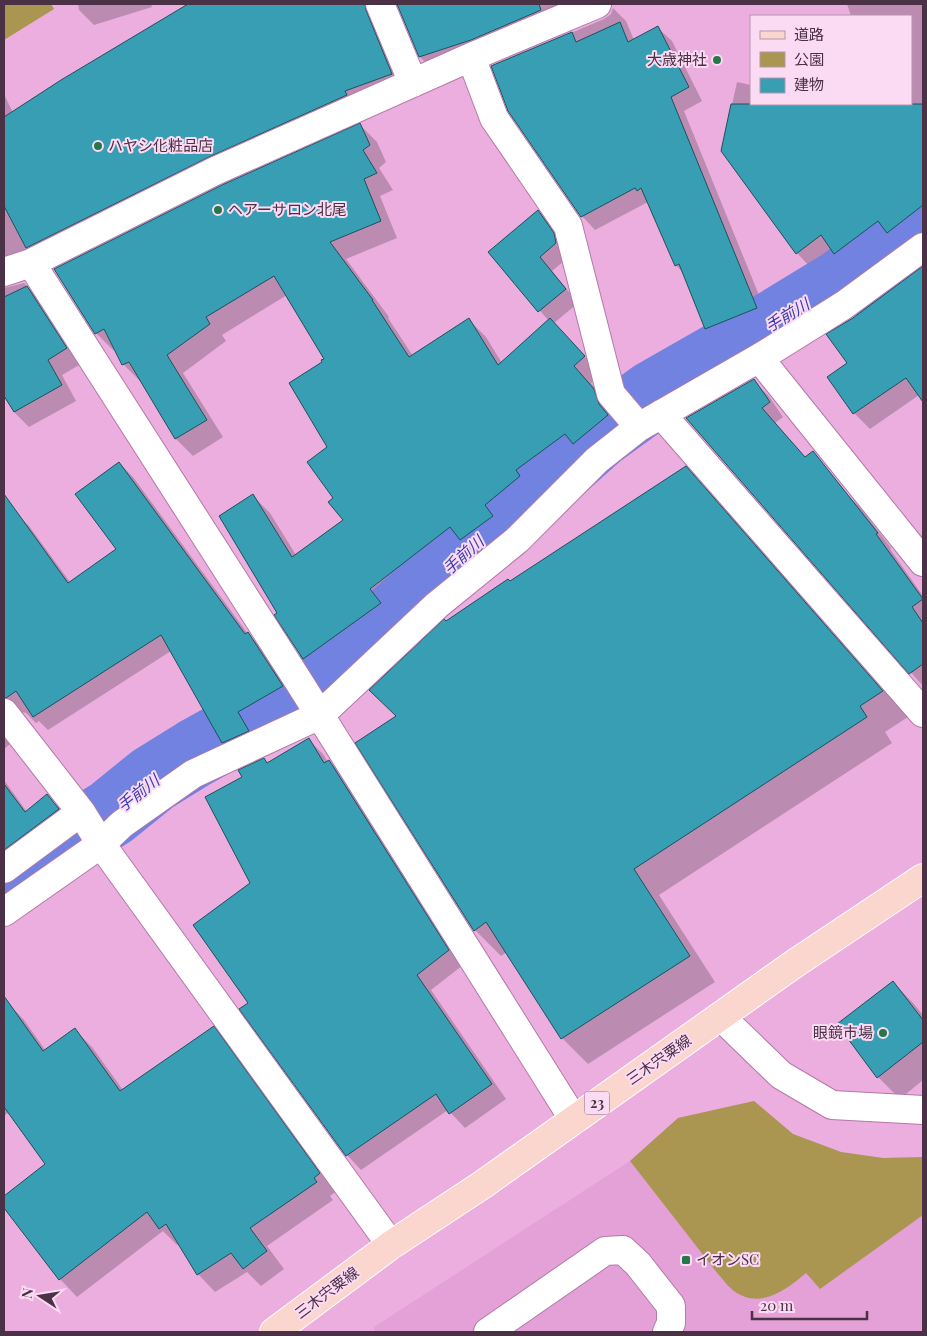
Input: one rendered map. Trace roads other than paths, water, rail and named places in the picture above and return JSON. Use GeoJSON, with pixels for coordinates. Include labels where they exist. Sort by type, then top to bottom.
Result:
{"type":"FeatureCollection","features":[{"type":"Feature","properties":{"kind":"main road","name":"三木宍粟線"},"geometry":{"type":"LineString","coordinates":[[274,1332],[391,1245],[482,1185],[794,964],[923,878]]}},
{"type":"Feature","properties":{"kind":"street"},"geometry":{"type":"LineString","coordinates":[[380,4],[413,83]]}},
{"type":"Feature","properties":{"kind":"street"},"geometry":{"type":"LineString","coordinates":[[4,272],[31,263],[215,171],[472,57],[598,4]]}},
{"type":"Feature","properties":{"kind":"street"},"geometry":{"type":"LineString","coordinates":[[472,57],[494,118],[568,226],[611,394],[650,420],[923,713]]}},
{"type":"Feature","properties":{"kind":"street"},"geometry":{"type":"LineString","coordinates":[[4,912],[101,844],[122,824],[193,774],[320,715],[437,605],[517,540],[597,460],[650,420],[759,358],[844,305],[923,247]]}},
{"type":"Feature","properties":{"kind":"street"},"geometry":{"type":"LineString","coordinates":[[31,263],[320,715],[574,1120]]}},
{"type":"Feature","properties":{"kind":"street"},"geometry":{"type":"LineString","coordinates":[[759,358],[923,562]]}},
{"type":"Feature","properties":{"kind":"street"},"geometry":{"type":"LineString","coordinates":[[4,712],[81,812],[101,844],[391,1245]]}},
{"type":"Feature","properties":{"kind":"street"},"geometry":{"type":"LineString","coordinates":[[4,869],[81,812]]}},
{"type":"Feature","properties":{"kind":"street"},"geometry":{"type":"LineString","coordinates":[[721,1017],[780,1075],[832,1105],[923,1110]]}},
{"type":"Feature","properties":{"kind":"street"},"geometry":{"type":"LineString","coordinates":[[488,1332],[605,1251],[623,1250],[638,1264],[671,1306],[671,1323],[667,1332]]}},
{"type":"Feature","properties":{"kind":"waterway","name":"手前川"},"geometry":{"type":"LineString","coordinates":[[4,887],[56,847],[111,813],[153,779],[195,753],[319,684],[599,434],[653,395],[737,347],[842,283],[923,223]]}},
{"type":"Feature","properties":{"kind":"place","name":"大歳神社"},"geometry":{"type":"Point","coordinates":[717,60]}},
{"type":"Feature","properties":{"kind":"place","name":"ハヤシ化粧品店"},"geometry":{"type":"Point","coordinates":[98,146]}},
{"type":"Feature","properties":{"kind":"place","name":"ヘアーサロン北尾"},"geometry":{"type":"Point","coordinates":[218,210]}},
{"type":"Feature","properties":{"kind":"place","name":"眼鏡市場"},"geometry":{"type":"Point","coordinates":[883,1033]}},
{"type":"Feature","properties":{"kind":"place","name":"イオンSC"},"geometry":{"type":"Point","coordinates":[686,1260]}}]}
